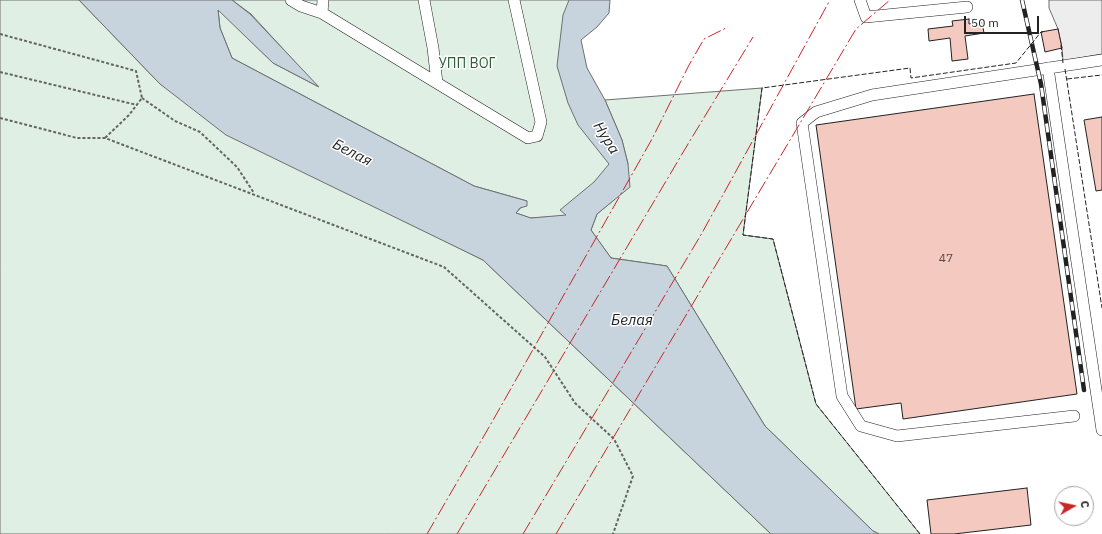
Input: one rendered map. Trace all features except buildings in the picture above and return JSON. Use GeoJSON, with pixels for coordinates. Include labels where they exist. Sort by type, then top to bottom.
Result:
{"type":"FeatureCollection","features":[{"type":"Feature","properties":{"kind":"street"},"geometry":{"type":"LineString","coordinates":[[291,0],[301,6],[322,13],[528,138],[537,136],[541,122],[514,0]]}},
{"type":"Feature","properties":{"kind":"street"},"geometry":{"type":"LineString","coordinates":[[322,13],[323,0]]}},
{"type":"Feature","properties":{"kind":"street"},"geometry":{"type":"LineString","coordinates":[[424,0],[437,83]]}},
{"type":"Feature","properties":{"kind":"street"},"geometry":{"type":"LineString","coordinates":[[860,0],[866,17],[967,7]]}},
{"type":"Feature","properties":{"kind":"street"},"geometry":{"type":"LineString","coordinates":[[1074,416],[897,436],[861,426],[842,396],[802,123],[816,112],[872,95],[1102,60]]}},
{"type":"Feature","properties":{"kind":"street"},"geometry":{"type":"LineString","coordinates":[[1048,68],[1102,430]]}},
{"type":"Feature","properties":{"kind":"path"},"geometry":{"type":"LineString","coordinates":[[0,34],[136,71],[142,98],[175,121],[200,132],[238,167],[254,194]]}},
{"type":"Feature","properties":{"kind":"path"},"geometry":{"type":"LineString","coordinates":[[0,72],[137,105]]}},
{"type":"Feature","properties":{"kind":"path"},"geometry":{"type":"LineString","coordinates":[[105,138],[129,115],[142,98]]}},
{"type":"Feature","properties":{"kind":"path"},"geometry":{"type":"LineString","coordinates":[[0,118],[77,138],[105,138],[444,267],[545,357],[575,403],[614,439],[633,476],[613,534]]}},
{"type":"Feature","properties":{"kind":"green space"},"geometry":{"type":"Polygon","coordinates":[[[0,0],[79,0],[160,84],[301,170],[483,260],[771,534],[0,534],[0,0]]]}},
{"type":"Feature","properties":{"kind":"green space","name":"УПП ВОГ"},"geometry":{"type":"Polygon","coordinates":[[[232,0],[574,0],[562,32],[613,162],[566,216],[530,218],[516,213],[527,201],[474,186],[232,58],[220,28],[218,9],[273,63],[317,86],[251,14],[232,0]]]}},
{"type":"Feature","properties":{"kind":"green space"},"geometry":{"type":"Polygon","coordinates":[[[762,88],[743,235],[773,239],[816,404],[920,534],[879,534],[873,531],[765,426],[667,266],[611,258],[591,230],[597,214],[614,200],[628,164],[622,140],[605,100],[762,88]]]}},
{"type":"Feature","properties":{"kind":"shaded area"},"geometry":{"type":"Polygon","coordinates":[[[1049,0],[1102,0],[1102,54],[1063,61],[1058,29],[1049,8],[1049,0]]]}},
{"type":"Feature","properties":{"kind":"water","name":"Белая"},"geometry":{"type":"Polygon","coordinates":[[[79,0],[232,0],[250,14],[319,87],[273,63],[218,10],[220,28],[232,58],[474,186],[527,201],[527,206],[520,208],[516,213],[531,218],[566,215],[560,210],[594,182],[609,164],[578,125],[568,103],[557,66],[563,15],[569,0],[610,0],[609,13],[597,27],[581,40],[587,68],[605,100],[622,140],[628,164],[630,187],[597,214],[591,230],[611,258],[667,266],[765,426],[873,531],[879,534],[771,534],[483,260],[226,135],[160,84],[79,0]]]}},
{"type":"Feature","properties":{"kind":"railway"},"geometry":{"type":"LineString","coordinates":[[1022,0],[1041,84],[1084,390]]}},
{"type":"Feature","properties":{"kind":"fence"},"geometry":{"type":"LineString","coordinates":[[920,534],[816,404],[773,239],[743,235],[762,88],[910,68],[911,78],[1016,63],[1041,32],[1043,32]]}},
{"type":"Feature","properties":{"kind":"fence"},"geometry":{"type":"LineString","coordinates":[[1061,45],[1063,63]]}},
{"type":"Feature","properties":{"kind":"fence"},"geometry":{"type":"LineString","coordinates":[[1065,69],[1102,308]]}},
{"type":"Feature","properties":{"kind":"fence"},"geometry":{"type":"LineString","coordinates":[[1067,79],[1102,75]]}},
{"type":"Feature","properties":{"kind":"power"},"geometry":{"type":"LineString","coordinates":[[523,534],[702,233],[830,0]]}},
{"type":"Feature","properties":{"kind":"power"},"geometry":{"type":"LineString","coordinates":[[556,534],[856,29],[890,0]]}},
{"type":"Feature","properties":{"kind":"power"},"geometry":{"type":"LineString","coordinates":[[427,534],[652,139],[689,65],[704,39],[728,27]]}},
{"type":"Feature","properties":{"kind":"power"},"geometry":{"type":"LineString","coordinates":[[457,534],[753,37]]}},
{"type":"Feature","properties":{"kind":"water label","name":"Нура"},"geometry":{"type":"Point","coordinates":[606,138]}}]}
